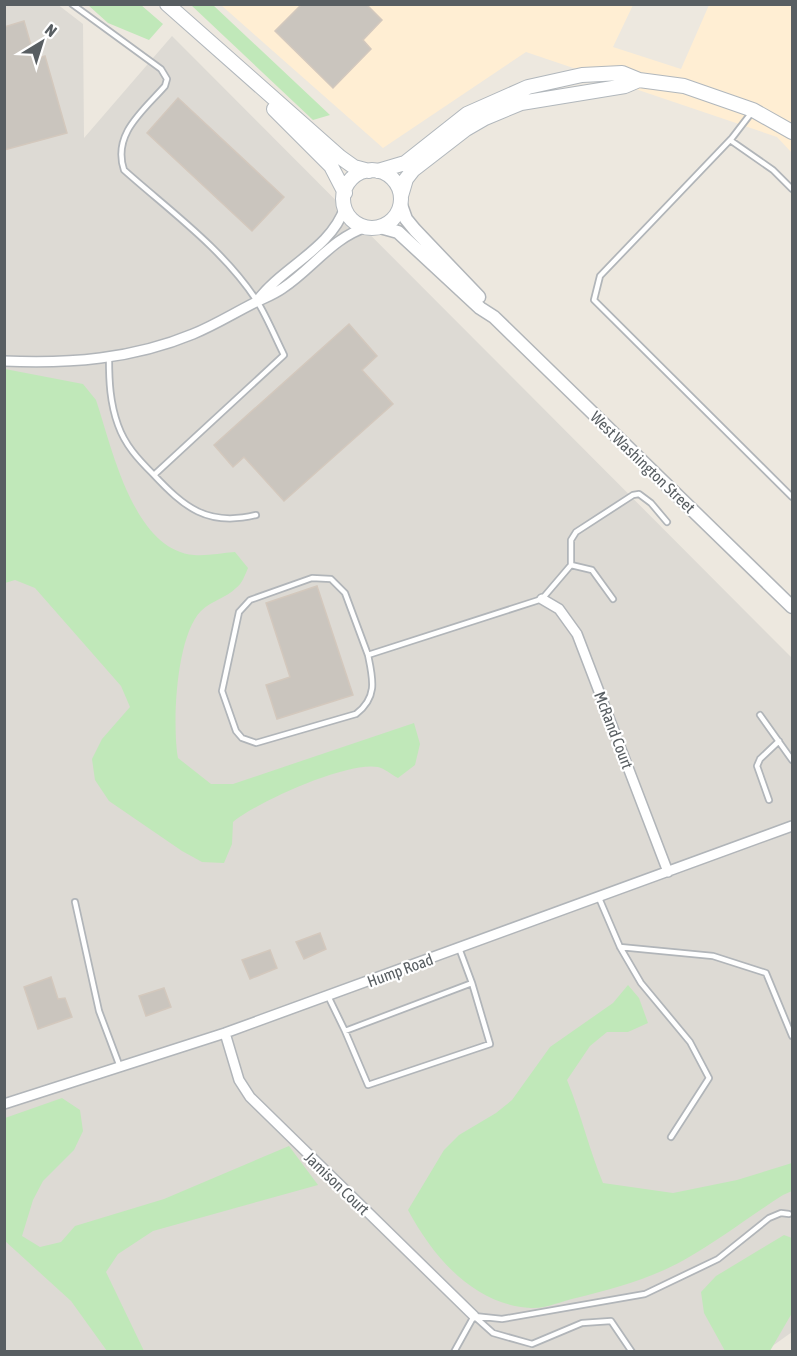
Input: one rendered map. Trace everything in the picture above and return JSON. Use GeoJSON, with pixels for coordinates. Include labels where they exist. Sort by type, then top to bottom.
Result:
{"type":"FeatureCollection","features":[{"type":"Feature","properties":{"kind":"main road"},"geometry":{"type":"LineString","coordinates":[[167,4],[340,157],[354,167],[374,171],[394,180],[401,201]]}},
{"type":"Feature","properties":{"kind":"main road"},"geometry":{"type":"LineString","coordinates":[[239,70],[244,80],[332,166],[355,222],[374,227],[395,217],[406,179],[413,170],[466,129],[485,118],[521,103],[625,86],[639,80]]}},
{"type":"Feature","properties":{"kind":"main road"},"geometry":{"type":"LineString","coordinates":[[345,200],[353,178],[405,163],[467,114],[528,87],[582,75],[622,73],[639,80],[684,86],[753,110],[792,132]]}},
{"type":"Feature","properties":{"kind":"street"},"geometry":{"type":"LineString","coordinates":[[257,301],[264,292],[296,266],[340,221],[345,200]]}},
{"type":"Feature","properties":{"kind":"street","name":"West Washington Street"},"geometry":{"type":"LineString","coordinates":[[401,201],[406,219],[485,303],[494,317]]}},
{"type":"Feature","properties":{"kind":"street"},"geometry":{"type":"LineString","coordinates":[[4,361],[75,362],[109,358],[158,346],[193,334],[257,301],[268,298],[302,275],[347,234],[374,227]]}},
{"type":"Feature","properties":{"kind":"street","name":"West Washington Street"},"geometry":{"type":"LineString","coordinates":[[374,227],[398,232],[480,308],[494,317],[792,607]]}},
{"type":"Feature","properties":{"kind":"street","name":"McRand Court"},"geometry":{"type":"LineString","coordinates":[[542,599],[559,609],[577,634],[669,872]]}},
{"type":"Feature","properties":{"kind":"street","name":"Hump Road"},"geometry":{"type":"LineString","coordinates":[[4,1104],[225,1033],[792,826]]}},
{"type":"Feature","properties":{"kind":"street","name":"Jamison Court"},"geometry":{"type":"LineString","coordinates":[[225,1033],[239,1080],[250,1097],[474,1316]]}},
{"type":"Feature","properties":{"kind":"lane"},"geometry":{"type":"LineString","coordinates":[[72,4],[146,55],[161,69],[167,79],[165,86],[129,126],[120,158],[124,170],[213,249],[257,301],[284,355],[154,476]]}},
{"type":"Feature","properties":{"kind":"lane"},"geometry":{"type":"LineString","coordinates":[[753,110],[730,140],[600,276],[594,300],[792,496]]}},
{"type":"Feature","properties":{"kind":"lane"},"geometry":{"type":"LineString","coordinates":[[730,140],[773,170],[792,189]]}},
{"type":"Feature","properties":{"kind":"lane"},"geometry":{"type":"LineString","coordinates":[[109,358],[109,386],[119,427],[128,447],[154,476],[180,503],[195,511],[232,518],[256,515]]}},
{"type":"Feature","properties":{"kind":"lane"},"geometry":{"type":"LineString","coordinates":[[368,655],[542,599],[571,566],[571,540],[576,532],[633,495],[639,494],[651,503],[667,522]]}},
{"type":"Feature","properties":{"kind":"lane"},"geometry":{"type":"LineString","coordinates":[[571,566],[592,570],[614,599]]}},
{"type":"Feature","properties":{"kind":"lane"},"geometry":{"type":"LineString","coordinates":[[312,578],[331,579],[345,593],[368,655],[374,682],[372,696],[357,714],[256,743],[248,741],[236,731],[222,691],[239,612],[250,600],[312,578]]}},
{"type":"Feature","properties":{"kind":"lane"},"geometry":{"type":"LineString","coordinates":[[760,715],[792,760]]}},
{"type":"Feature","properties":{"kind":"lane"},"geometry":{"type":"LineString","coordinates":[[769,800],[757,766],[760,759],[779,741]]}},
{"type":"Feature","properties":{"kind":"lane"},"geometry":{"type":"LineString","coordinates":[[599,898],[620,947],[641,983],[690,1042],[709,1078],[671,1137]]}},
{"type":"Feature","properties":{"kind":"lane"},"geometry":{"type":"LineString","coordinates":[[75,903],[99,1011],[120,1067]]}},
{"type":"Feature","properties":{"kind":"lane"},"geometry":{"type":"LineString","coordinates":[[620,947],[713,956],[766,973],[792,1036]]}},
{"type":"Feature","properties":{"kind":"lane"},"geometry":{"type":"LineString","coordinates":[[328,996],[368,1085],[490,1044],[459,948]]}},
{"type":"Feature","properties":{"kind":"lane"},"geometry":{"type":"LineString","coordinates":[[345,1031],[472,983]]}},
{"type":"Feature","properties":{"kind":"lane"},"geometry":{"type":"LineString","coordinates":[[474,1316],[502,1319],[645,1294],[718,1259],[770,1218],[781,1213],[789,1214]]}},
{"type":"Feature","properties":{"kind":"lane"},"geometry":{"type":"LineString","coordinates":[[454,1352],[474,1316]]}},
{"type":"Feature","properties":{"kind":"lane"},"geometry":{"type":"LineString","coordinates":[[474,1316],[493,1333],[532,1344],[582,1323],[611,1320],[632,1352]]}},
{"type":"Feature","properties":{"kind":"shaded area"},"geometry":{"type":"Polygon","coordinates":[[[57,4],[83,24],[84,138],[172,36],[792,658],[792,1332],[764,1352],[5,1352],[4,5],[57,4]]]}},
{"type":"Feature","properties":{"kind":"shaded area"},"geometry":{"type":"Polygon","coordinates":[[[221,5],[633,5],[613,47],[681,69],[709,5],[792,5],[792,153],[777,137],[526,52],[383,148],[221,5]]]}},
{"type":"Feature","properties":{"kind":"green space"},"geometry":{"type":"Polygon","coordinates":[[[88,5],[141,5],[163,24],[149,40],[108,23],[88,5]]]}},
{"type":"Feature","properties":{"kind":"green space"},"geometry":{"type":"Polygon","coordinates":[[[191,5],[213,5],[330,115],[313,120],[191,5]]]}},
{"type":"Feature","properties":{"kind":"green space"},"geometry":{"type":"Polygon","coordinates":[[[5,369],[83,384],[96,400],[128,493],[140,516],[155,535],[173,549],[194,555],[235,552],[248,568],[238,586],[201,611],[186,640],[181,660],[176,703],[178,758],[211,784],[233,784],[414,723],[420,744],[415,765],[398,778],[378,767],[346,770],[325,776],[261,804],[233,822],[232,844],[224,863],[202,862],[109,801],[95,780],[92,759],[102,739],[130,707],[121,686],[35,588],[15,580],[5,583],[5,369]]]}},
{"type":"Feature","properties":{"kind":"green space"},"geometry":{"type":"Polygon","coordinates":[[[628,985],[639,998],[648,1023],[628,1032],[607,1032],[590,1046],[567,1080],[603,1183],[673,1193],[737,1180],[792,1163],[792,1191],[697,1253],[645,1278],[542,1307],[510,1305],[491,1298],[458,1276],[443,1261],[418,1228],[408,1210],[444,1150],[459,1135],[496,1113],[512,1100],[550,1047],[613,1003],[628,985]]]}},
{"type":"Feature","properties":{"kind":"green space"},"geometry":{"type":"Polygon","coordinates":[[[62,1098],[80,1110],[83,1131],[74,1150],[43,1181],[33,1200],[22,1236],[40,1247],[61,1242],[75,1226],[164,1199],[289,1146],[318,1185],[153,1231],[118,1254],[106,1272],[144,1351],[107,1351],[71,1301],[5,1241],[5,1118],[62,1098]]]}},
{"type":"Feature","properties":{"kind":"green space"},"geometry":{"type":"Polygon","coordinates":[[[784,1235],[792,1238],[792,1313],[770,1351],[725,1351],[704,1313],[701,1292],[716,1276],[784,1235]]]}},
{"type":"Feature","properties":{"kind":"building"},"geometry":{"type":"Polygon","coordinates":[[[302,4],[366,4],[382,20],[363,40],[371,49],[333,88],[275,31],[302,4]]]}},
{"type":"Feature","properties":{"kind":"building"},"geometry":{"type":"Polygon","coordinates":[[[24,21],[35,59],[45,56],[67,133],[4,150],[4,27],[24,21]]]}},
{"type":"Feature","properties":{"kind":"building"},"geometry":{"type":"Polygon","coordinates":[[[178,98],[284,197],[252,231],[147,133],[178,98]]]}},
{"type":"Feature","properties":{"kind":"building"},"geometry":{"type":"Polygon","coordinates":[[[349,324],[377,356],[362,370],[393,404],[284,501],[244,457],[233,467],[214,445],[349,324]]]}},
{"type":"Feature","properties":{"kind":"building"},"geometry":{"type":"Polygon","coordinates":[[[317,586],[353,695],[277,719],[266,685],[290,677],[266,603],[317,586]]]}},
{"type":"Feature","properties":{"kind":"building"},"geometry":{"type":"Polygon","coordinates":[[[320,933],[326,949],[304,959],[296,942],[320,933]]]}},
{"type":"Feature","properties":{"kind":"building"},"geometry":{"type":"Polygon","coordinates":[[[270,950],[277,968],[250,979],[242,960],[270,950]]]}},
{"type":"Feature","properties":{"kind":"building"},"geometry":{"type":"Polygon","coordinates":[[[51,977],[58,999],[65,998],[72,1017],[38,1029],[24,987],[51,977]]]}},
{"type":"Feature","properties":{"kind":"building"},"geometry":{"type":"Polygon","coordinates":[[[164,988],[171,1007],[146,1016],[139,996],[164,988]]]}}]}
